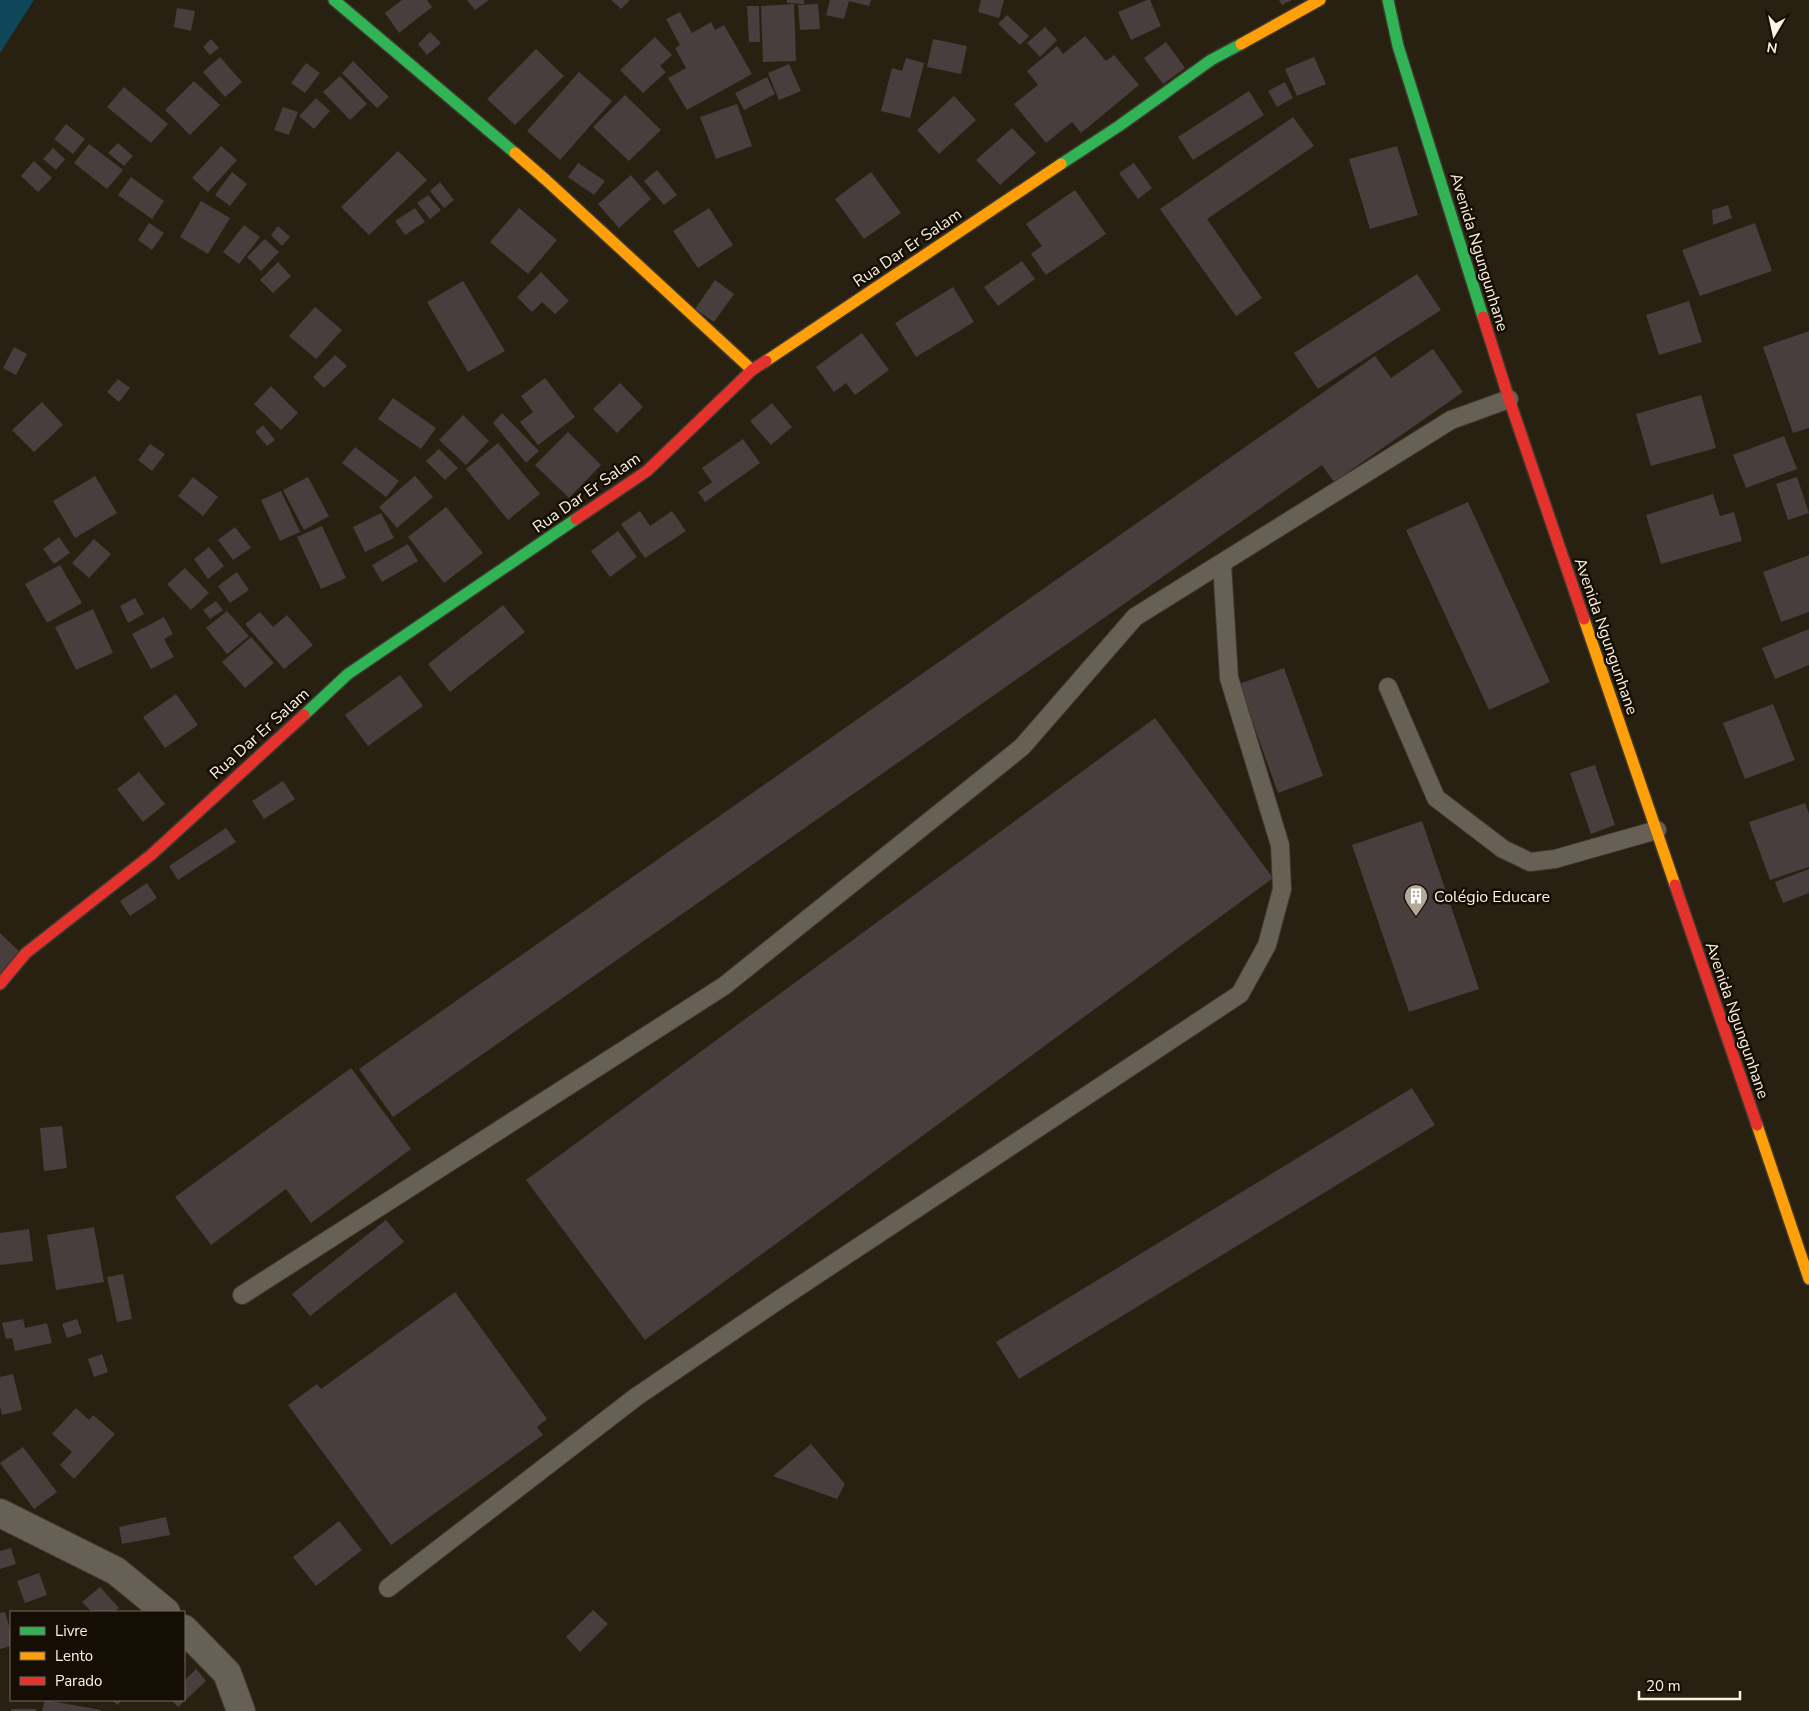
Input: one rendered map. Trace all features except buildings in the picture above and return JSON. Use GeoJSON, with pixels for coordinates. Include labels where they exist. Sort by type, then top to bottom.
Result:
{"type":"FeatureCollection","features":[{"type":"Feature","properties":{"kind":"street"},"geometry":{"type":"LineString","coordinates":[[334,0],[546,180],[752,370]]}},
{"type":"Feature","properties":{"kind":"street","name":"Rua Dar Er Salam"},"geometry":{"type":"LineString","coordinates":[[0,984],[26,954],[151,855],[348,674],[647,472],[752,370],[1119,126],[1211,60],[1320,0]]}},
{"type":"Feature","properties":{"kind":"street","name":"Avenida Ngungunhane"},"geometry":{"type":"LineString","coordinates":[[1388,0],[1398,46],[1509,399],[1809,1279]]}},
{"type":"Feature","properties":{"kind":"street"},"geometry":{"type":"LineString","coordinates":[[0,1513],[116,1571],[165,1611]]}},
{"type":"Feature","properties":{"kind":"street"},"geometry":{"type":"LineString","coordinates":[[185,1630],[227,1673],[241,1711]]}},
{"type":"Feature","properties":{"kind":"lane"},"geometry":{"type":"LineString","coordinates":[[242,1295],[724,986],[1022,747],[1135,617],[1452,420],[1509,399]]}},
{"type":"Feature","properties":{"kind":"lane"},"geometry":{"type":"LineString","coordinates":[[388,1588],[636,1397],[1240,994],[1267,945],[1282,889],[1280,845],[1229,678],[1222,564]]}},
{"type":"Feature","properties":{"kind":"lane"},"geometry":{"type":"LineString","coordinates":[[1388,687],[1436,798],[1503,849],[1530,862],[1555,859],[1657,830]]}},
{"type":"Feature","properties":{"kind":"water"},"geometry":{"type":"Polygon","coordinates":[[[0,0],[34,0],[0,53],[0,0]]]}},
{"type":"Feature","properties":{"kind":"traffic: fast"},"geometry":{"type":"LineString","coordinates":[[334,0],[515,153]]}},
{"type":"Feature","properties":{"kind":"traffic: fast"},"geometry":{"type":"LineString","coordinates":[[1388,0],[1398,46],[1483,317]]}},
{"type":"Feature","properties":{"kind":"traffic: fast"},"geometry":{"type":"LineString","coordinates":[[1061,164],[1119,126],[1211,60],[1241,44]]}},
{"type":"Feature","properties":{"kind":"traffic: fast"},"geometry":{"type":"LineString","coordinates":[[304,715],[348,674],[576,519]]}},
{"type":"Feature","properties":{"kind":"traffic: slow"},"geometry":{"type":"LineString","coordinates":[[1241,44],[1320,0]]}},
{"type":"Feature","properties":{"kind":"traffic: slow"},"geometry":{"type":"LineString","coordinates":[[515,153],[752,370]]}},
{"type":"Feature","properties":{"kind":"traffic: slow"},"geometry":{"type":"LineString","coordinates":[[766,361],[1061,164]]}},
{"type":"Feature","properties":{"kind":"traffic: slow"},"geometry":{"type":"LineString","coordinates":[[1584,619],[1675,885]]}},
{"type":"Feature","properties":{"kind":"traffic: slow"},"geometry":{"type":"LineString","coordinates":[[1757,1125],[1809,1279]]}},
{"type":"Feature","properties":{"kind":"traffic: jam"},"geometry":{"type":"LineString","coordinates":[[1483,317],[1584,619]]}},
{"type":"Feature","properties":{"kind":"traffic: jam"},"geometry":{"type":"LineString","coordinates":[[576,519],[647,471],[752,370],[766,361]]}},
{"type":"Feature","properties":{"kind":"traffic: jam"},"geometry":{"type":"LineString","coordinates":[[0,984],[26,953],[151,855],[304,715]]}},
{"type":"Feature","properties":{"kind":"traffic: jam"},"geometry":{"type":"LineString","coordinates":[[1675,885],[1757,1125]]}},
{"type":"Feature","properties":{"kind":"place","name":"Colégio Educare"},"geometry":{"type":"Point","coordinates":[1416,917]}}]}
